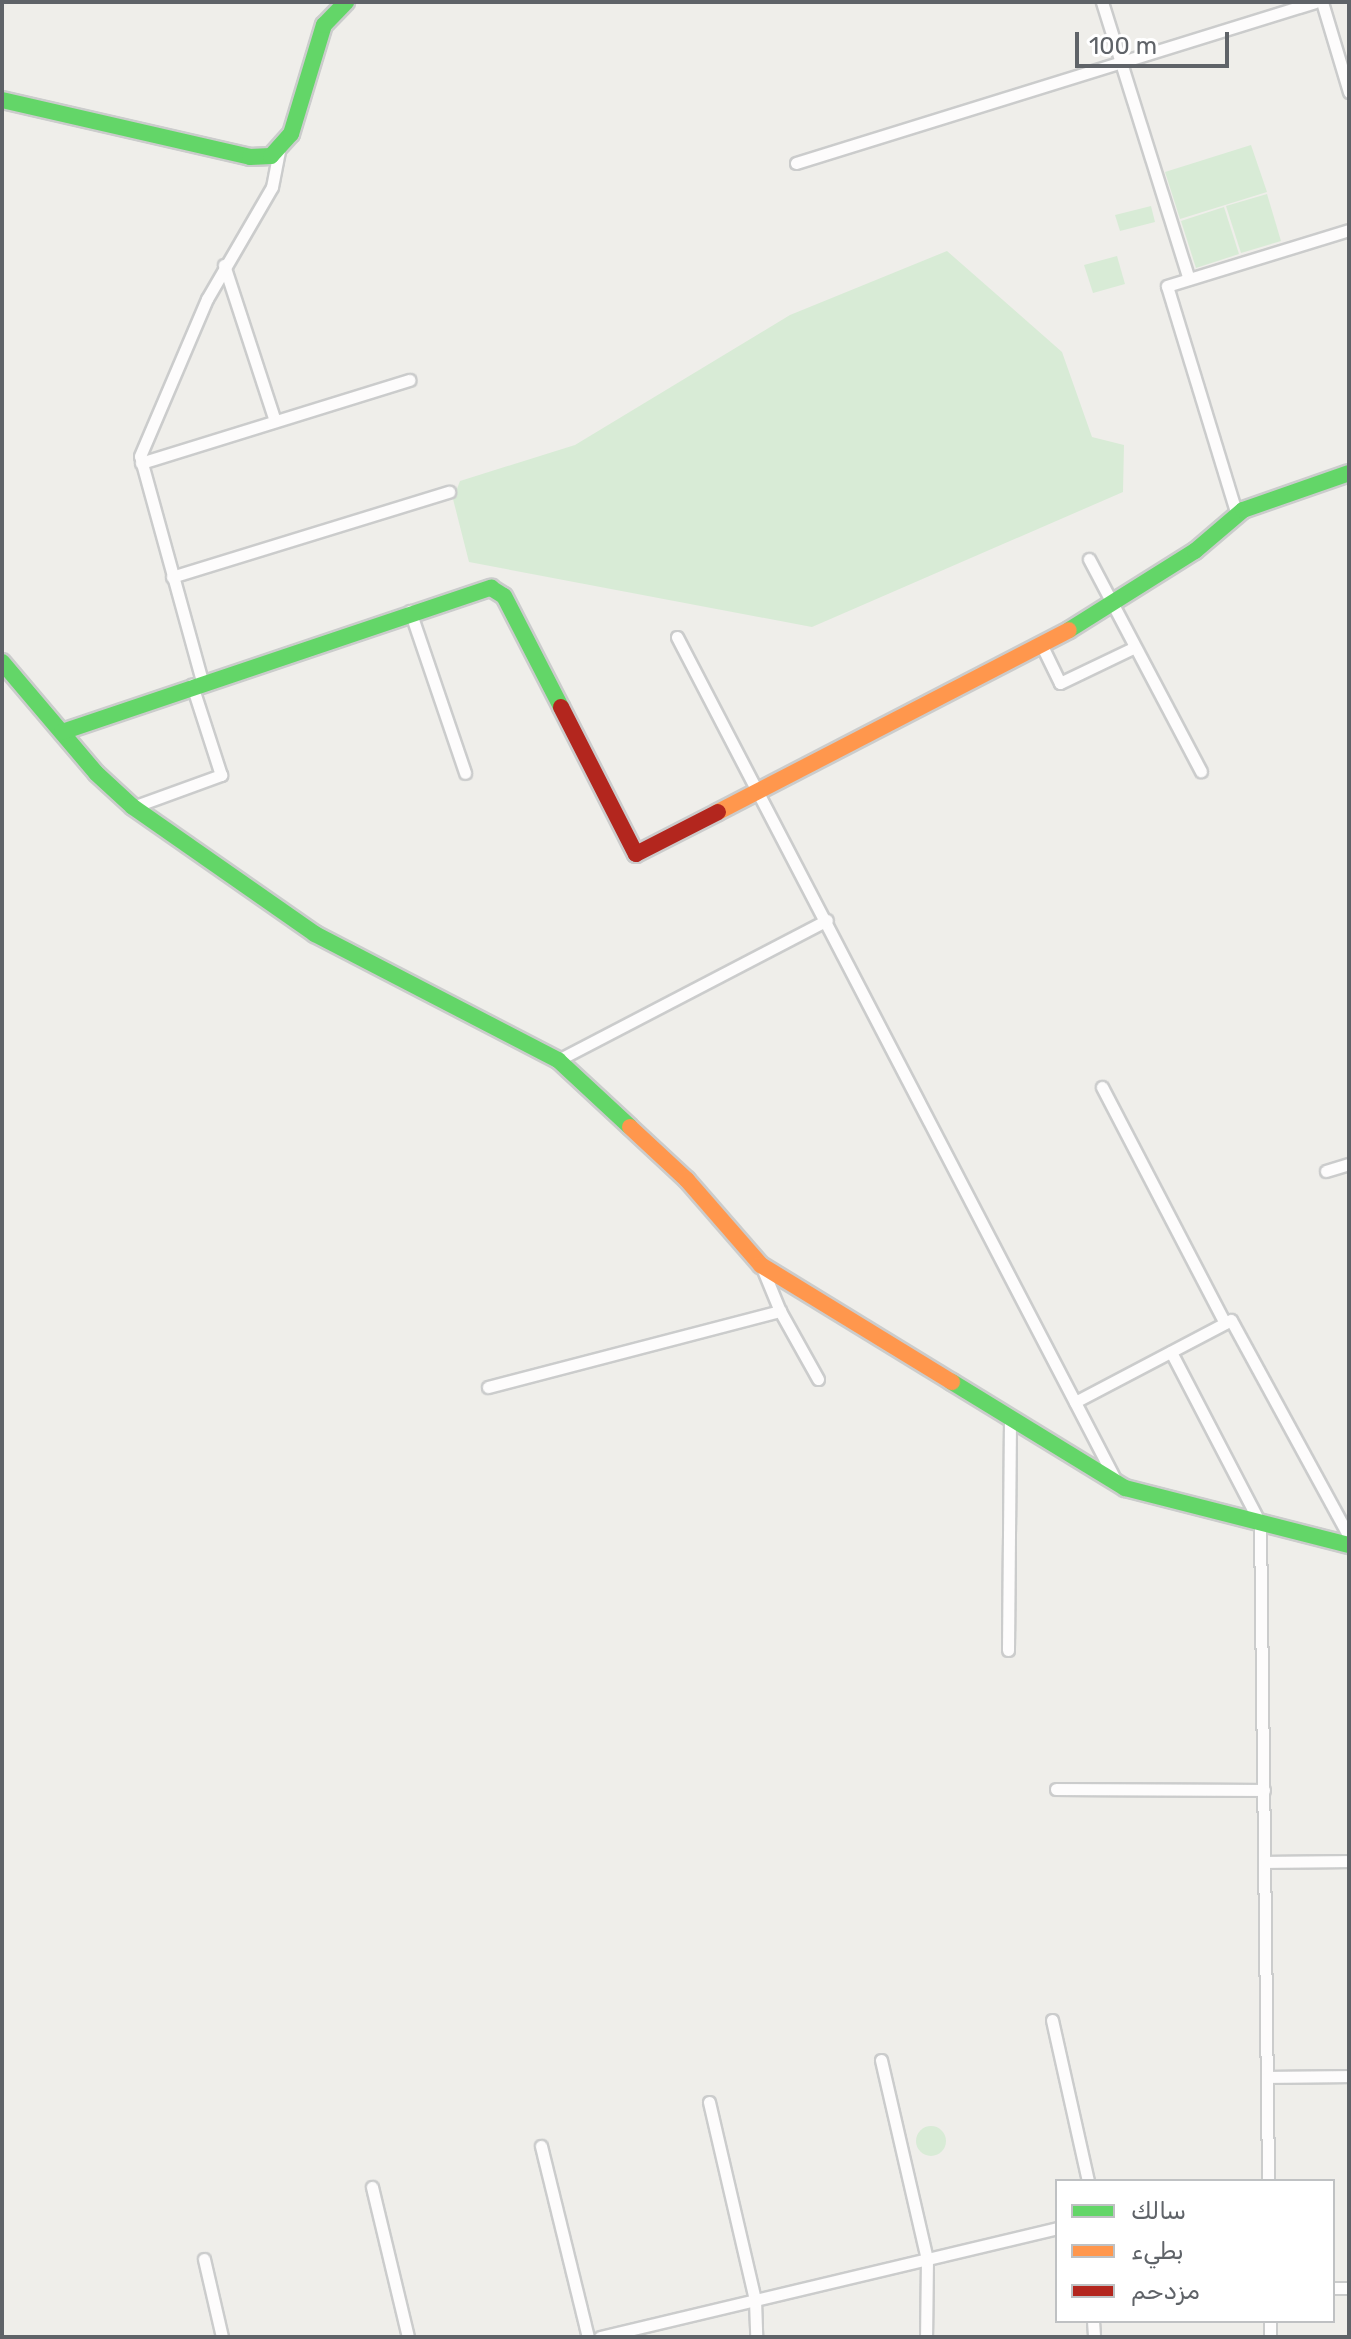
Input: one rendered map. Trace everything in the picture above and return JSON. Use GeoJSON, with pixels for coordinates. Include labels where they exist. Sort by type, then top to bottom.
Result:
{"type":"FeatureCollection","features":[{"type":"Feature","properties":{"kind":"street"},"geometry":{"type":"LineString","coordinates":[[133,807],[221,775],[141,463],[142,447],[224,265],[272,187],[279,152],[291,134],[314,45],[324,25],[346,2]]}},
{"type":"Feature","properties":{"kind":"street"},"geometry":{"type":"LineString","coordinates":[[1102,2],[1189,279]]}},
{"type":"Feature","properties":{"kind":"street"},"geometry":{"type":"LineString","coordinates":[[796,163],[1122,65],[1315,2]]}},
{"type":"Feature","properties":{"kind":"street"},"geometry":{"type":"LineString","coordinates":[[1322,2],[1349,92]]}},
{"type":"Feature","properties":{"kind":"street"},"geometry":{"type":"LineString","coordinates":[[2,100],[250,157],[279,152]]}},
{"type":"Feature","properties":{"kind":"street"},"geometry":{"type":"LineString","coordinates":[[1237,515],[1167,286],[1349,230]]}},
{"type":"Feature","properties":{"kind":"street"},"geometry":{"type":"LineString","coordinates":[[224,265],[275,421]]}},
{"type":"Feature","properties":{"kind":"street"},"geometry":{"type":"LineString","coordinates":[[141,463],[409,380]]}},
{"type":"Feature","properties":{"kind":"street"},"geometry":{"type":"LineString","coordinates":[[62,732],[481,587],[504,596],[636,854],[1042,646],[1195,551],[1237,515],[1349,473]]}},
{"type":"Feature","properties":{"kind":"street"},"geometry":{"type":"LineString","coordinates":[[172,577],[449,492]]}},
{"type":"Feature","properties":{"kind":"street"},"geometry":{"type":"LineString","coordinates":[[1089,559],[1201,771]]}},
{"type":"Feature","properties":{"kind":"street"},"geometry":{"type":"LineString","coordinates":[[410,611],[465,773]]}},
{"type":"Feature","properties":{"kind":"street"},"geometry":{"type":"LineString","coordinates":[[677,637],[827,920],[1117,1484]]}},
{"type":"Feature","properties":{"kind":"street"},"geometry":{"type":"LineString","coordinates":[[1042,646],[1060,683],[1135,647]]}},
{"type":"Feature","properties":{"kind":"street"},"geometry":{"type":"LineString","coordinates":[[2,662],[62,732],[133,807],[315,934],[558,1060],[687,1180],[761,1265],[1117,1484],[1349,1545]]}},
{"type":"Feature","properties":{"kind":"street"},"geometry":{"type":"LineString","coordinates":[[558,1060],[827,920]]}},
{"type":"Feature","properties":{"kind":"street"},"geometry":{"type":"LineString","coordinates":[[1102,1087],[1225,1323]]}},
{"type":"Feature","properties":{"kind":"street"},"geometry":{"type":"LineString","coordinates":[[1326,1171],[1349,1164]]}},
{"type":"Feature","properties":{"kind":"street"},"geometry":{"type":"LineString","coordinates":[[761,1265],[780,1311],[818,1379]]}},
{"type":"Feature","properties":{"kind":"street"},"geometry":{"type":"LineString","coordinates":[[488,1387],[780,1311]]}},
{"type":"Feature","properties":{"kind":"street"},"geometry":{"type":"LineString","coordinates":[[1075,1402],[1231,1320],[1349,1536]]}},
{"type":"Feature","properties":{"kind":"street"},"geometry":{"type":"LineString","coordinates":[[1171,1352],[1260,1523],[1268,2179]]}},
{"type":"Feature","properties":{"kind":"street"},"geometry":{"type":"LineString","coordinates":[[1008,1650],[1010,1419]]}},
{"type":"Feature","properties":{"kind":"street"},"geometry":{"type":"LineString","coordinates":[[1056,1789],[1264,1790]]}},
{"type":"Feature","properties":{"kind":"street"},"geometry":{"type":"LineString","coordinates":[[1265,1862],[1349,1861]]}},
{"type":"Feature","properties":{"kind":"street"},"geometry":{"type":"LineString","coordinates":[[1052,2020],[1088,2179]]}},
{"type":"Feature","properties":{"kind":"street"},"geometry":{"type":"LineString","coordinates":[[881,2060],[927,2259],[926,2337]]}},
{"type":"Feature","properties":{"kind":"street"},"geometry":{"type":"LineString","coordinates":[[1268,2077],[1349,2076]]}},
{"type":"Feature","properties":{"kind":"street"},"geometry":{"type":"LineString","coordinates":[[709,2102],[755,2300],[756,2337]]}},
{"type":"Feature","properties":{"kind":"street"},"geometry":{"type":"LineString","coordinates":[[541,2146],[588,2337]]}},
{"type":"Feature","properties":{"kind":"street"},"geometry":{"type":"LineString","coordinates":[[372,2187],[408,2337]]}},
{"type":"Feature","properties":{"kind":"street"},"geometry":{"type":"LineString","coordinates":[[600,2337],[1055,2228]]}},
{"type":"Feature","properties":{"kind":"street"},"geometry":{"type":"LineString","coordinates":[[204,2259],[222,2337]]}},
{"type":"Feature","properties":{"kind":"green space"},"geometry":{"type":"Polygon","coordinates":[[[1251,145],[1267,192],[1180,219],[1165,172],[1251,145]]]}},
{"type":"Feature","properties":{"kind":"green space"},"geometry":{"type":"Polygon","coordinates":[[[1267,194],[1281,241],[1241,253],[1226,206],[1267,194]]]}},
{"type":"Feature","properties":{"kind":"green space"},"geometry":{"type":"Polygon","coordinates":[[[1151,206],[1155,222],[1120,231],[1115,215],[1151,206]]]}},
{"type":"Feature","properties":{"kind":"green space"},"geometry":{"type":"Polygon","coordinates":[[[1224,207],[1239,254],[1196,268],[1181,221],[1224,207]]]}},
{"type":"Feature","properties":{"kind":"green space"},"geometry":{"type":"Polygon","coordinates":[[[947,251],[1062,352],[1092,437],[1124,445],[1123,492],[812,627],[469,562],[453,499],[460,481],[575,445],[790,315],[947,251]]]}},
{"type":"Feature","properties":{"kind":"green space"},"geometry":{"type":"Polygon","coordinates":[[[1117,256],[1125,284],[1093,293],[1084,265],[1117,256]]]}},
{"type":"Feature","properties":{"kind":"green space"},"geometry":{"type":"Polygon","coordinates":[[[931,2126],[937,2127],[945,2135],[945,2147],[937,2155],[931,2156],[925,2155],[917,2147],[916,2141],[917,2135],[925,2127],[931,2126]]]}},
{"type":"Feature","properties":{"kind":"traffic: fast"},"geometry":{"type":"LineString","coordinates":[[2,100],[250,157],[271,156],[291,134],[324,25],[346,2]]}},
{"type":"Feature","properties":{"kind":"traffic: fast"},"geometry":{"type":"LineString","coordinates":[[1069,630],[1195,551],[1243,510],[1349,473]]}},
{"type":"Feature","properties":{"kind":"traffic: fast"},"geometry":{"type":"LineString","coordinates":[[62,732],[491,588],[504,596],[561,707]]}},
{"type":"Feature","properties":{"kind":"traffic: fast"},"geometry":{"type":"LineString","coordinates":[[2,662],[96,773],[133,807],[315,934],[558,1060],[630,1127]]}},
{"type":"Feature","properties":{"kind":"traffic: fast"},"geometry":{"type":"LineString","coordinates":[[952,1382],[1125,1488],[1349,1545]]}},
{"type":"Feature","properties":{"kind":"traffic: slow"},"geometry":{"type":"LineString","coordinates":[[718,812],[1069,630]]}},
{"type":"Feature","properties":{"kind":"traffic: slow"},"geometry":{"type":"LineString","coordinates":[[630,1127],[687,1180],[761,1265],[952,1382]]}},
{"type":"Feature","properties":{"kind":"traffic: jam"},"geometry":{"type":"LineString","coordinates":[[561,707],[636,854],[718,812]]}}]}
